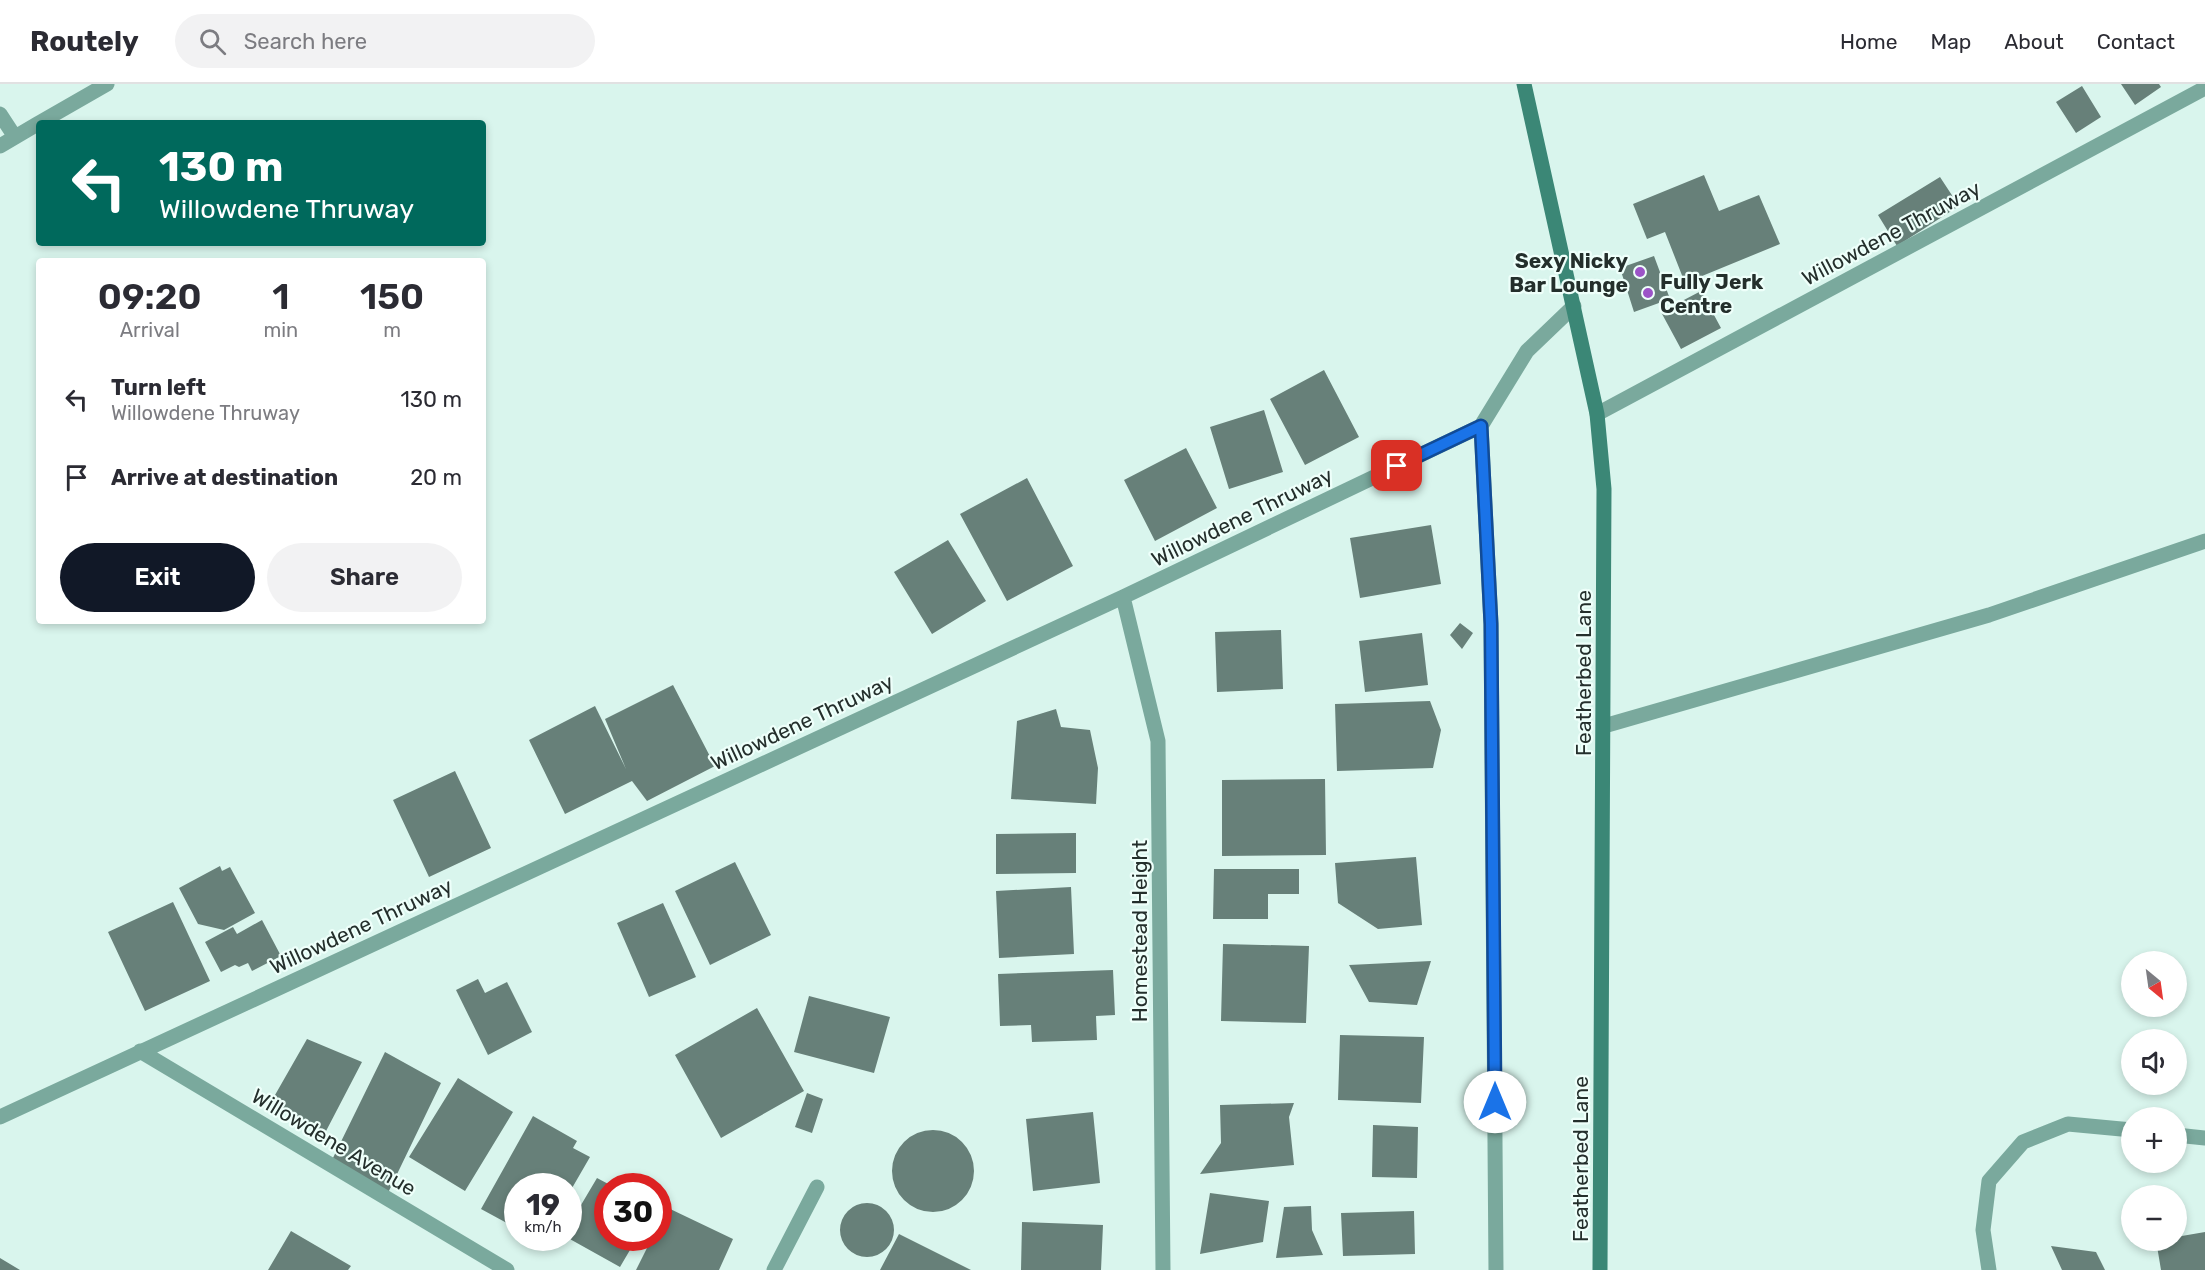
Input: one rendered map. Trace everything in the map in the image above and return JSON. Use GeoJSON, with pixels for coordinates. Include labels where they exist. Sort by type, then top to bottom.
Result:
{"type":"FeatureCollection","features":[{"type":"Feature","properties":{"kind":"main road","name":"Featherbed Lane"},"geometry":{"type":"LineString","coordinates":[[1524,84],[1598,414],[1604,489],[1600,1270]]}},
{"type":"Feature","properties":{"kind":"street"},"geometry":{"type":"LineString","coordinates":[[44,120],[107,84]]}},
{"type":"Feature","properties":{"kind":"street","name":"Willowdene Thruway"},"geometry":{"type":"LineString","coordinates":[[1598,414],[2205,88]]}},
{"type":"Feature","properties":{"kind":"street"},"geometry":{"type":"LineString","coordinates":[[0,114],[15,137]]}},
{"type":"Feature","properties":{"kind":"street"},"geometry":{"type":"LineString","coordinates":[[0,146],[36,125]]}},
{"type":"Feature","properties":{"kind":"street"},"geometry":{"type":"LineString","coordinates":[[1496,1270],[1491,624],[1481,426],[1527,351],[1574,306]]}},
{"type":"Feature","properties":{"kind":"street","name":"Willowdene Thruway"},"geometry":{"type":"LineString","coordinates":[[0,1117],[1123,597],[1481,426]]}},
{"type":"Feature","properties":{"kind":"street"},"geometry":{"type":"LineString","coordinates":[[1604,726],[1989,615],[2205,541]]}},
{"type":"Feature","properties":{"kind":"street","name":"Homestead Height"},"geometry":{"type":"LineString","coordinates":[[1123,597],[1158,741],[1163,1270]]}},
{"type":"Feature","properties":{"kind":"street","name":"Willowdene Avenue"},"geometry":{"type":"LineString","coordinates":[[140,1051],[507,1270]]}},
{"type":"Feature","properties":{"kind":"street"},"geometry":{"type":"LineString","coordinates":[[1989,1270],[1983,1230],[1989,1181],[2023,1142],[2068,1124],[2121,1129]]}},
{"type":"Feature","properties":{"kind":"street"},"geometry":{"type":"LineString","coordinates":[[2187,1136],[2205,1138]]}},
{"type":"Feature","properties":{"kind":"street"},"geometry":{"type":"LineString","coordinates":[[774,1270],[817,1187]]}},
{"type":"Feature","properties":{"kind":"building"},"geometry":{"type":"Polygon","coordinates":[[[2121,84],[2159,84],[2161,87],[2135,105],[2121,84]]]}},
{"type":"Feature","properties":{"kind":"building"},"geometry":{"type":"Polygon","coordinates":[[[2082,86],[2101,117],[2076,133],[2056,102],[2082,86]]]}},
{"type":"Feature","properties":{"kind":"building"},"geometry":{"type":"Polygon","coordinates":[[[1704,175],[1719,211],[1759,195],[1780,244],[1685,283],[1665,232],[1647,239],[1633,204],[1704,175]]]}},
{"type":"Feature","properties":{"kind":"building"},"geometry":{"type":"Polygon","coordinates":[[[1940,177],[1959,206],[1897,246],[1878,215],[1940,177]]]}},
{"type":"Feature","properties":{"kind":"building"},"geometry":{"type":"Polygon","coordinates":[[[1654,256],[1670,299],[1634,312],[1620,268],[1654,256]]]}},
{"type":"Feature","properties":{"kind":"building"},"geometry":{"type":"Polygon","coordinates":[[[1701,291],[1721,328],[1681,349],[1661,312],[1701,291]]]}},
{"type":"Feature","properties":{"kind":"building"},"geometry":{"type":"Polygon","coordinates":[[[1324,370],[1359,437],[1305,465],[1270,399],[1324,370]]]}},
{"type":"Feature","properties":{"kind":"building"},"geometry":{"type":"Polygon","coordinates":[[[1264,410],[1283,472],[1229,489],[1210,427],[1264,410]]]}},
{"type":"Feature","properties":{"kind":"building"},"geometry":{"type":"Polygon","coordinates":[[[1186,448],[1217,508],[1155,541],[1124,480],[1186,448]]]}},
{"type":"Feature","properties":{"kind":"building"},"geometry":{"type":"Polygon","coordinates":[[[1027,478],[1073,566],[1007,601],[960,514],[1027,478]]]}},
{"type":"Feature","properties":{"kind":"building"},"geometry":{"type":"Polygon","coordinates":[[[1431,525],[1441,584],[1360,598],[1350,538],[1431,525]]]}},
{"type":"Feature","properties":{"kind":"building"},"geometry":{"type":"Polygon","coordinates":[[[948,540],[986,601],[932,634],[894,572],[948,540]]]}},
{"type":"Feature","properties":{"kind":"building"},"geometry":{"type":"Polygon","coordinates":[[[1460,623],[1473,633],[1462,649],[1450,635],[1460,623]]]}},
{"type":"Feature","properties":{"kind":"building"},"geometry":{"type":"Polygon","coordinates":[[[1281,630],[1283,689],[1217,692],[1215,632],[1281,630]]]}},
{"type":"Feature","properties":{"kind":"building"},"geometry":{"type":"Polygon","coordinates":[[[1422,633],[1428,685],[1365,692],[1359,641],[1422,633]]]}},
{"type":"Feature","properties":{"kind":"building"},"geometry":{"type":"Polygon","coordinates":[[[673,685],[715,766],[647,801],[632,781],[565,814],[529,740],[595,706],[626,769],[605,719],[673,685]]]}},
{"type":"Feature","properties":{"kind":"building"},"geometry":{"type":"Polygon","coordinates":[[[1430,701],[1441,730],[1433,768],[1337,771],[1335,704],[1430,701]]]}},
{"type":"Feature","properties":{"kind":"building"},"geometry":{"type":"Polygon","coordinates":[[[1056,709],[1061,727],[1090,730],[1098,768],[1096,804],[1011,799],[1017,721],[1056,709]]]}},
{"type":"Feature","properties":{"kind":"building"},"geometry":{"type":"Polygon","coordinates":[[[455,771],[491,848],[429,877],[393,800],[455,771]]]}},
{"type":"Feature","properties":{"kind":"building"},"geometry":{"type":"Polygon","coordinates":[[[1325,779],[1326,855],[1222,856],[1222,780],[1325,779]]]}},
{"type":"Feature","properties":{"kind":"building"},"geometry":{"type":"Polygon","coordinates":[[[1076,833],[1076,873],[996,874],[996,834],[1076,833]]]}},
{"type":"Feature","properties":{"kind":"building"},"geometry":{"type":"Polygon","coordinates":[[[1416,857],[1422,925],[1378,929],[1338,903],[1335,863],[1416,857]]]}},
{"type":"Feature","properties":{"kind":"building"},"geometry":{"type":"Polygon","coordinates":[[[735,862],[771,935],[710,965],[675,891],[735,862]]]}},
{"type":"Feature","properties":{"kind":"building"},"geometry":{"type":"Polygon","coordinates":[[[220,866],[222,871],[230,867],[255,913],[224,930],[198,924],[179,888],[220,866]]]}},
{"type":"Feature","properties":{"kind":"building"},"geometry":{"type":"Polygon","coordinates":[[[1214,869],[1299,869],[1299,894],[1268,894],[1268,919],[1213,919],[1214,869]]]}},
{"type":"Feature","properties":{"kind":"building"},"geometry":{"type":"Polygon","coordinates":[[[1071,887],[1074,954],[999,958],[996,891],[1071,887]]]}},
{"type":"Feature","properties":{"kind":"building"},"geometry":{"type":"Polygon","coordinates":[[[173,902],[210,981],[145,1011],[108,932],[173,902]]]}},
{"type":"Feature","properties":{"kind":"building"},"geometry":{"type":"Polygon","coordinates":[[[663,903],[696,977],[649,997],[617,923],[663,903]]]}},
{"type":"Feature","properties":{"kind":"building"},"geometry":{"type":"Polygon","coordinates":[[[262,920],[281,956],[252,971],[248,963],[239,967],[235,965],[221,972],[205,942],[233,927],[237,934],[262,920]]]}},
{"type":"Feature","properties":{"kind":"building"},"geometry":{"type":"Polygon","coordinates":[[[1223,944],[1309,946],[1306,1023],[1221,1021],[1223,944]]]}},
{"type":"Feature","properties":{"kind":"building"},"geometry":{"type":"Polygon","coordinates":[[[1431,961],[1417,1005],[1369,1002],[1349,965],[1431,961]]]}},
{"type":"Feature","properties":{"kind":"building"},"geometry":{"type":"Polygon","coordinates":[[[1113,970],[1115,1015],[1096,1016],[1097,1040],[1032,1042],[1031,1025],[1000,1026],[998,974],[1113,970]]]}},
{"type":"Feature","properties":{"kind":"building"},"geometry":{"type":"Polygon","coordinates":[[[478,979],[485,993],[507,982],[532,1032],[488,1055],[456,990],[478,979]]]}},
{"type":"Feature","properties":{"kind":"building"},"geometry":{"type":"Polygon","coordinates":[[[809,996],[890,1017],[874,1073],[794,1052],[809,996]]]}},
{"type":"Feature","properties":{"kind":"building"},"geometry":{"type":"Polygon","coordinates":[[[757,1008],[804,1091],[721,1138],[675,1055],[757,1008]]]}},
{"type":"Feature","properties":{"kind":"building"},"geometry":{"type":"Polygon","coordinates":[[[1340,1035],[1424,1037],[1421,1103],[1338,1100],[1340,1035]]]}},
{"type":"Feature","properties":{"kind":"building"},"geometry":{"type":"Polygon","coordinates":[[[307,1039],[362,1062],[325,1133],[271,1102],[307,1039]]]}},
{"type":"Feature","properties":{"kind":"building"},"geometry":{"type":"Polygon","coordinates":[[[385,1052],[441,1083],[386,1197],[330,1164],[385,1052]]]}},
{"type":"Feature","properties":{"kind":"building"},"geometry":{"type":"Polygon","coordinates":[[[458,1078],[513,1112],[465,1191],[409,1157],[458,1078]]]}},
{"type":"Feature","properties":{"kind":"building"},"geometry":{"type":"Polygon","coordinates":[[[807,1093],[823,1099],[812,1133],[795,1127],[807,1093]]]}},
{"type":"Feature","properties":{"kind":"building"},"geometry":{"type":"Polygon","coordinates":[[[1294,1103],[1289,1117],[1294,1165],[1200,1174],[1221,1143],[1220,1105],[1294,1103]]]}},
{"type":"Feature","properties":{"kind":"building"},"geometry":{"type":"Polygon","coordinates":[[[1093,1112],[1100,1183],[1033,1191],[1026,1119],[1093,1112]]]}},
{"type":"Feature","properties":{"kind":"building"},"geometry":{"type":"Polygon","coordinates":[[[533,1116],[577,1141],[573,1148],[590,1157],[581,1173],[504,1173],[504,1221],[481,1209],[533,1116]]]}},
{"type":"Feature","properties":{"kind":"building"},"geometry":{"type":"Polygon","coordinates":[[[1373,1125],[1418,1127],[1417,1178],[1372,1177],[1373,1125]]]}},
{"type":"Feature","properties":{"kind":"building"},"geometry":{"type":"Polygon","coordinates":[[[933,1130],[949,1133],[962,1142],[971,1155],[974,1171],[971,1187],[962,1200],[949,1209],[933,1212],[917,1209],[904,1200],[895,1187],[892,1171],[895,1155],[904,1142],[917,1133],[933,1130]]]}},
{"type":"Feature","properties":{"kind":"building"},"geometry":{"type":"Polygon","coordinates":[[[594,1183],[594,1251],[629,1251],[620,1267],[582,1246],[582,1203],[594,1183]]]}},
{"type":"Feature","properties":{"kind":"building"},"geometry":{"type":"Polygon","coordinates":[[[1210,1193],[1269,1201],[1263,1242],[1200,1254],[1210,1193]]]}},
{"type":"Feature","properties":{"kind":"building"},"geometry":{"type":"Polygon","coordinates":[[[867,1203],[877,1205],[886,1211],[892,1220],[894,1230],[892,1240],[886,1249],[877,1255],[867,1257],[857,1255],[848,1249],[842,1240],[840,1230],[842,1220],[848,1211],[857,1205],[867,1203]]]}},
{"type":"Feature","properties":{"kind":"building"},"geometry":{"type":"Polygon","coordinates":[[[1311,1206],[1312,1230],[1323,1255],[1276,1258],[1284,1207],[1311,1206]]]}},
{"type":"Feature","properties":{"kind":"building"},"geometry":{"type":"Polygon","coordinates":[[[672,1210],[733,1239],[719,1270],[636,1270],[646,1251],[672,1251],[672,1210]]]}},
{"type":"Feature","properties":{"kind":"building"},"geometry":{"type":"Polygon","coordinates":[[[1414,1211],[1415,1254],[1343,1256],[1341,1213],[1414,1211]]]}},
{"type":"Feature","properties":{"kind":"building"},"geometry":{"type":"Polygon","coordinates":[[[1022,1222],[1103,1225],[1101,1270],[1021,1270],[1022,1222]]]}},
{"type":"Feature","properties":{"kind":"building"},"geometry":{"type":"Polygon","coordinates":[[[291,1231],[351,1266],[348,1270],[268,1270],[291,1231]]]}},
{"type":"Feature","properties":{"kind":"building"},"geometry":{"type":"Polygon","coordinates":[[[2205,1232],[2205,1270],[2161,1270],[2158,1251],[2187,1251],[2187,1235],[2205,1232]]]}},
{"type":"Feature","properties":{"kind":"building"},"geometry":{"type":"Polygon","coordinates":[[[899,1234],[971,1270],[880,1270],[899,1234]]]}},
{"type":"Feature","properties":{"kind":"building"},"geometry":{"type":"Polygon","coordinates":[[[2051,1246],[2096,1252],[2105,1270],[2062,1270],[2051,1246]]]}},
{"type":"Feature","properties":{"kind":"building"},"geometry":{"type":"Polygon","coordinates":[[[0,1258],[20,1270],[0,1270],[0,1258]]]}},
{"type":"Feature","properties":{"kind":"place","name":"Sexy Nicky Bar Lounge"},"geometry":{"type":"Point","coordinates":[1640,272]}},
{"type":"Feature","properties":{"kind":"place","name":"Fully Jerk Centre"},"geometry":{"type":"Point","coordinates":[1648,293]}},
{"type":"Feature","properties":{"kind":"route"},"geometry":{"type":"LineString","coordinates":[[1397,466],[1481,426],[1491,624],[1495,1102]]}}]}
